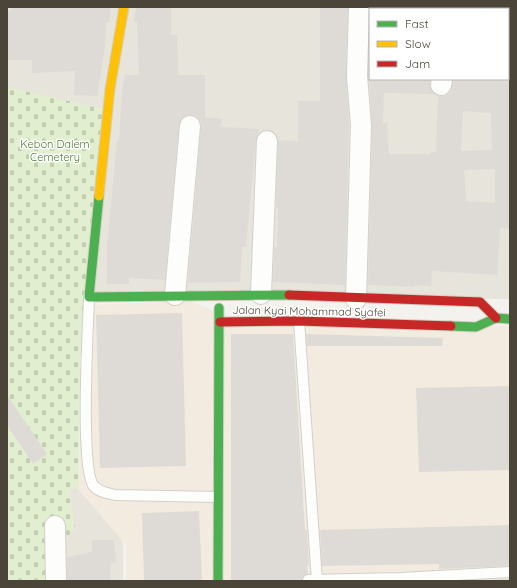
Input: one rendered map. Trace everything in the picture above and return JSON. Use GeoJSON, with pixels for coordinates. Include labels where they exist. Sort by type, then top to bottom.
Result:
{"type":"FeatureCollection","features":[{"type":"Feature","properties":{"kind":"street"},"geometry":{"type":"LineString","coordinates":[[124,7],[110,89],[89,297],[261,294],[356,299],[480,302],[496,318]]}},
{"type":"Feature","properties":{"kind":"street"},"geometry":{"type":"LineString","coordinates":[[356,299],[361,125],[357,76],[359,7]]}},
{"type":"Feature","properties":{"kind":"street"},"geometry":{"type":"LineString","coordinates":[[176,295],[190,126]]}},
{"type":"Feature","properties":{"kind":"street"},"geometry":{"type":"LineString","coordinates":[[261,294],[267,141]]}},
{"type":"Feature","properties":{"kind":"street"},"geometry":{"type":"LineString","coordinates":[[218,295],[220,322]]}},
{"type":"Feature","properties":{"kind":"street","name":"Jalan Kyai Mohammad Syafei"},"geometry":{"type":"LineString","coordinates":[[218,581],[220,322],[299,321],[476,327],[496,318],[510,319]]}},
{"type":"Feature","properties":{"kind":"street"},"geometry":{"type":"LineString","coordinates":[[55,526],[56,581]]}},
{"type":"Feature","properties":{"kind":"lane"},"geometry":{"type":"LineString","coordinates":[[89,297],[86,451],[93,485],[102,493],[115,495],[218,497]]}},
{"type":"Feature","properties":{"kind":"lane"},"geometry":{"type":"LineString","coordinates":[[299,321],[314,580],[401,580],[495,577],[510,572]]}},
{"type":"Feature","properties":{"kind":"shaded area"},"geometry":{"type":"Polygon","coordinates":[[[7,7],[510,7],[510,299],[89,297],[7,90],[7,7]]]}},
{"type":"Feature","properties":{"kind":"shaded area"},"geometry":{"type":"Polygon","coordinates":[[[191,301],[238,321],[510,326],[510,581],[126,581],[127,546],[79,490],[84,305],[191,301]]]}},
{"type":"Feature","properties":{"kind":"shaded area"},"geometry":{"type":"Polygon","coordinates":[[[113,488],[123,544],[123,581],[50,581],[49,558],[75,528],[69,489],[113,488]]]}},
{"type":"Feature","properties":{"kind":"green space","name":"Kebon Dalem Cemetery"},"geometry":{"type":"Polygon","coordinates":[[[7,87],[108,110],[89,297],[80,358],[79,489],[69,489],[75,528],[49,558],[50,581],[7,581],[7,87]]]}},
{"type":"Feature","properties":{"kind":"building"},"geometry":{"type":"Polygon","coordinates":[[[11,7],[111,7],[109,22],[106,22],[105,46],[97,96],[74,95],[75,71],[32,73],[32,60],[7,60],[7,11],[11,11],[11,7]]]}},
{"type":"Feature","properties":{"kind":"building"},"geometry":{"type":"Polygon","coordinates":[[[136,7],[171,7],[171,35],[177,35],[178,75],[205,75],[205,117],[222,119],[221,127],[259,129],[256,141],[246,247],[242,247],[240,282],[188,283],[201,127],[201,122],[197,117],[191,115],[181,119],[179,125],[165,280],[129,278],[129,284],[107,284],[107,246],[117,141],[119,141],[122,91],[125,75],[139,75],[137,22],[134,22],[136,7]]]}},
{"type":"Feature","properties":{"kind":"building"},"geometry":{"type":"Polygon","coordinates":[[[320,7],[348,7],[346,76],[349,125],[345,285],[273,282],[274,247],[277,247],[278,208],[276,208],[278,140],[298,141],[298,101],[320,101],[320,7]]]}},
{"type":"Feature","properties":{"kind":"building"},"geometry":{"type":"Polygon","coordinates":[[[510,79],[510,229],[500,228],[497,275],[432,271],[431,286],[415,285],[415,287],[368,285],[372,125],[369,80],[430,80],[430,89],[434,94],[384,93],[383,123],[387,123],[389,154],[431,154],[431,152],[436,152],[438,96],[445,96],[450,93],[453,80],[510,79]],[[463,111],[461,151],[492,150],[491,113],[463,111]],[[495,169],[464,170],[466,201],[495,203],[495,169]]]}},
{"type":"Feature","properties":{"kind":"building"},"geometry":{"type":"Polygon","coordinates":[[[182,313],[186,466],[100,468],[96,315],[182,313]]]}},
{"type":"Feature","properties":{"kind":"building"},"geometry":{"type":"Polygon","coordinates":[[[231,334],[293,334],[305,530],[307,530],[309,566],[307,566],[308,574],[303,577],[302,581],[231,581],[231,334]]]}},
{"type":"Feature","properties":{"kind":"building"},"geometry":{"type":"Polygon","coordinates":[[[306,334],[443,338],[442,346],[307,346],[306,334]]]}},
{"type":"Feature","properties":{"kind":"building"},"geometry":{"type":"Polygon","coordinates":[[[510,386],[510,470],[419,472],[416,388],[510,386]]]}},
{"type":"Feature","properties":{"kind":"building"},"geometry":{"type":"Polygon","coordinates":[[[7,395],[47,454],[33,464],[7,425],[7,395]]]}},
{"type":"Feature","properties":{"kind":"building"},"geometry":{"type":"Polygon","coordinates":[[[199,511],[202,581],[144,581],[142,513],[199,511]]]}},
{"type":"Feature","properties":{"kind":"building"},"geometry":{"type":"Polygon","coordinates":[[[510,525],[510,566],[439,569],[439,564],[322,566],[320,530],[510,525]]]}},
{"type":"Feature","properties":{"kind":"building"},"geometry":{"type":"Polygon","coordinates":[[[92,540],[114,540],[116,562],[111,563],[110,580],[67,581],[67,557],[92,552],[92,540]]]}},
{"type":"Feature","properties":{"kind":"building"},"geometry":{"type":"Polygon","coordinates":[[[510,579],[510,581],[465,581],[510,579]]]}},
{"type":"Feature","properties":{"kind":"traffic: fast"},"geometry":{"type":"LineString","coordinates":[[99,196],[89,297],[289,295]]}},
{"type":"Feature","properties":{"kind":"traffic: fast"},"geometry":{"type":"LineString","coordinates":[[218,581],[219,308]]}},
{"type":"Feature","properties":{"kind":"traffic: fast"},"geometry":{"type":"LineString","coordinates":[[451,326],[476,327],[496,318],[509,319]]}},
{"type":"Feature","properties":{"kind":"traffic: slow"},"geometry":{"type":"LineString","coordinates":[[99,196],[110,89],[124,7]]}},
{"type":"Feature","properties":{"kind":"traffic: jam"},"geometry":{"type":"LineString","coordinates":[[289,295],[480,302],[496,318]]}},
{"type":"Feature","properties":{"kind":"traffic: jam"},"geometry":{"type":"LineString","coordinates":[[220,322],[299,321],[451,326]]}}]}
